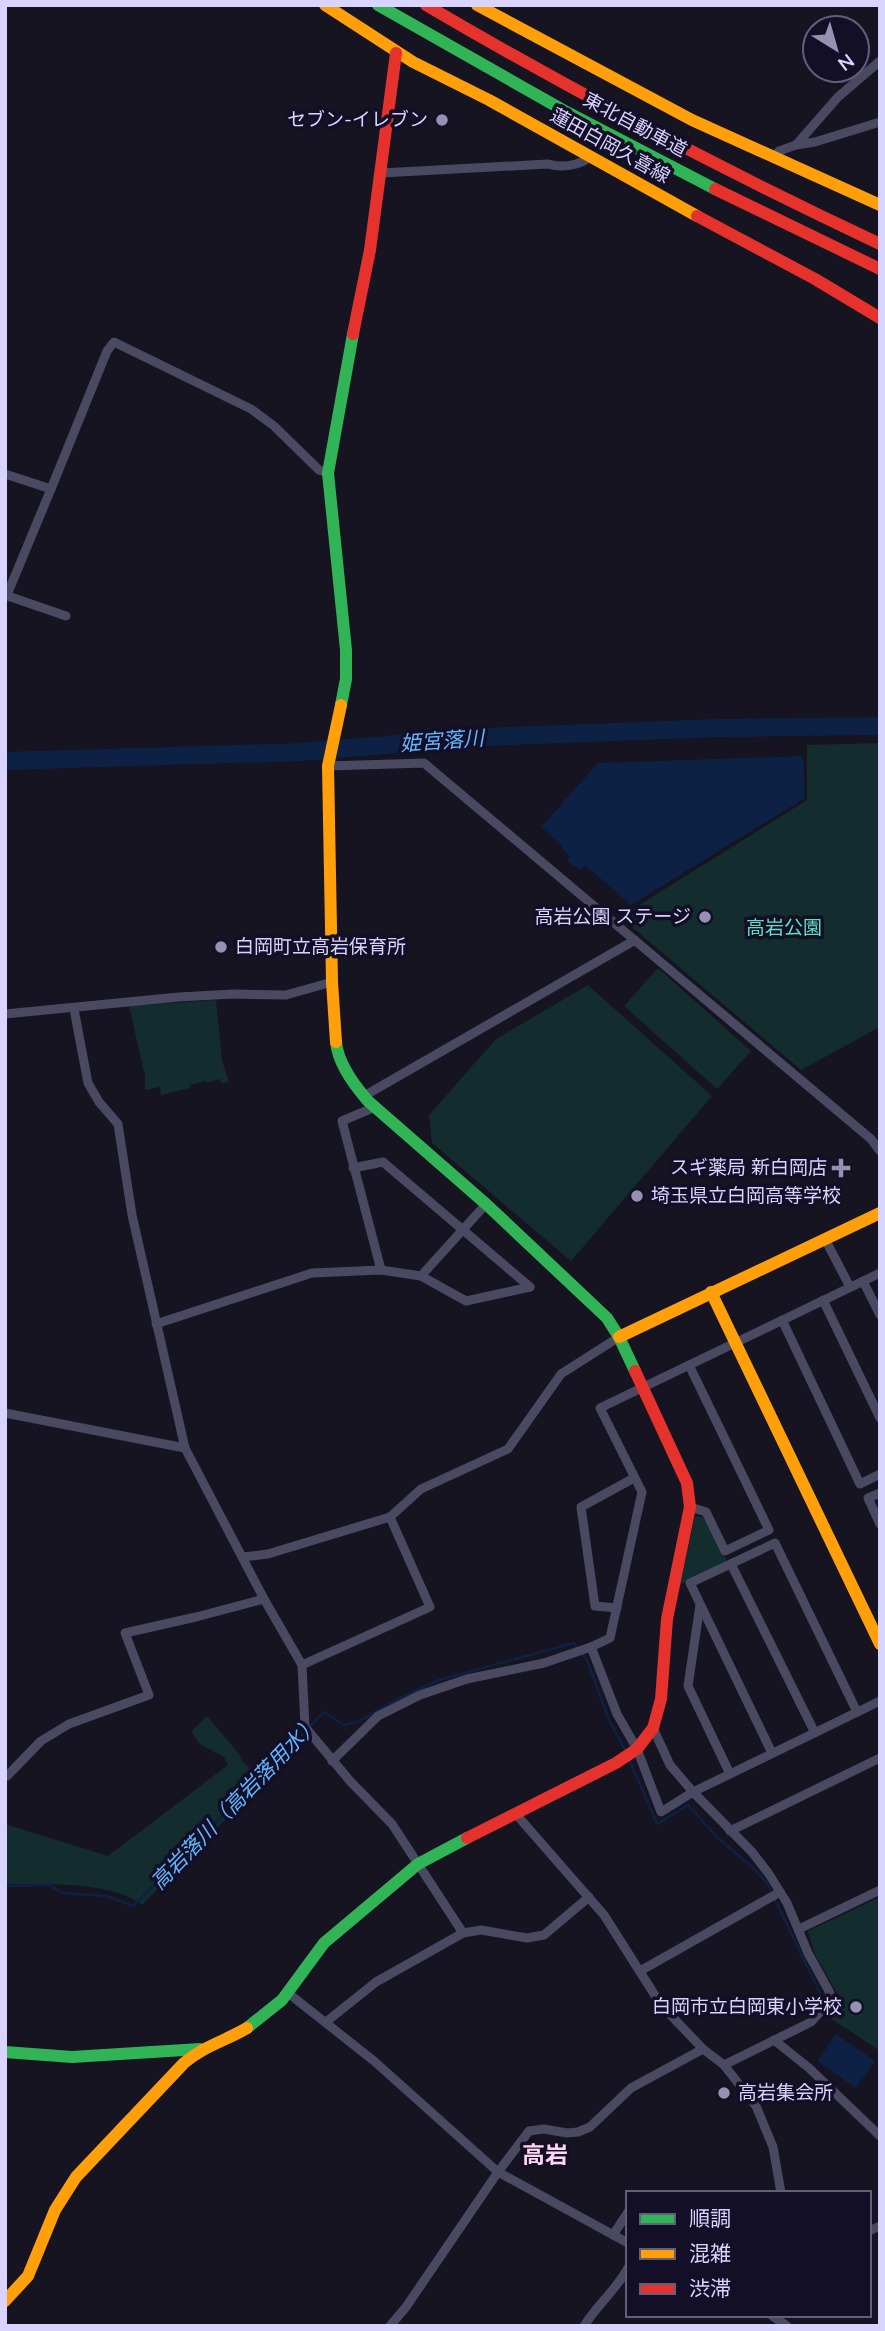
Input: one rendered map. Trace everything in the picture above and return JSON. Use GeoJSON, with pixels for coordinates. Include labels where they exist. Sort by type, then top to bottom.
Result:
{"type":"FeatureCollection","features":[{"type":"Feature","properties":{"kind":"main road","name":"蓮田白岡久喜線"},"geometry":{"type":"LineString","coordinates":[[325,5],[396,53],[489,100],[815,279],[880,318]]}},
{"type":"Feature","properties":{"kind":"main road","name":"東北自動車道"},"geometry":{"type":"LineString","coordinates":[[378,5],[616,138],[880,269]]}},
{"type":"Feature","properties":{"kind":"main road","name":"東北自動車道"},"geometry":{"type":"LineString","coordinates":[[426,5],[480,38],[659,135],[880,244]]}},
{"type":"Feature","properties":{"kind":"main road"},"geometry":{"type":"LineString","coordinates":[[477,5],[692,120],[880,205]]}},
{"type":"Feature","properties":{"kind":"main road"},"geometry":{"type":"LineString","coordinates":[[5,2301],[28,2276],[55,2210],[76,2177],[184,2063],[200,2049],[233,2036],[256,2022],[288,1993],[324,1943],[418,1864],[616,1763],[637,1749],[653,1728],[661,1699],[667,1619],[690,1507],[687,1483],[619,1337],[607,1318],[486,1204],[363,1096],[353,1083],[337,1051],[331,982],[328,766],[346,679],[346,650],[328,473],[342,386],[370,250],[396,53]]}},
{"type":"Feature","properties":{"kind":"main road"},"geometry":{"type":"LineString","coordinates":[[619,1337],[880,1213]]}},
{"type":"Feature","properties":{"kind":"main road"},"geometry":{"type":"LineString","coordinates":[[711,1292],[880,1644]]}},
{"type":"Feature","properties":{"kind":"main road"},"geometry":{"type":"LineString","coordinates":[[5,2052],[81,2057],[200,2049]]}},
{"type":"Feature","properties":{"kind":"street"},"geometry":{"type":"LineString","coordinates":[[796,145],[838,97],[880,61]]}},
{"type":"Feature","properties":{"kind":"street"},"geometry":{"type":"LineString","coordinates":[[773,158],[779,151],[796,145],[815,142],[880,122]]}},
{"type":"Feature","properties":{"kind":"street"},"geometry":{"type":"LineString","coordinates":[[381,173],[553,166],[584,162],[589,157]]}},
{"type":"Feature","properties":{"kind":"street"},"geometry":{"type":"LineString","coordinates":[[66,616],[6,595],[107,351],[114,342],[251,408],[274,426],[319,470],[328,473]]}},
{"type":"Feature","properties":{"kind":"street"},"geometry":{"type":"LineString","coordinates":[[5,474],[51,489]]}},
{"type":"Feature","properties":{"kind":"street"},"geometry":{"type":"LineString","coordinates":[[328,766],[424,763],[871,1139],[880,1151]]}},
{"type":"Feature","properties":{"kind":"street"},"geometry":{"type":"LineString","coordinates":[[363,1096],[635,940]]}},
{"type":"Feature","properties":{"kind":"street"},"geometry":{"type":"LineString","coordinates":[[5,1014],[179,997],[286,995],[331,982]]}},
{"type":"Feature","properties":{"kind":"street"},"geometry":{"type":"LineString","coordinates":[[74,1009],[88,1083],[99,1102],[118,1124],[132,1215],[185,1448],[264,1599],[302,1665],[304,1727],[392,1824],[463,1933]]}},
{"type":"Feature","properties":{"kind":"street"},"geometry":{"type":"LineString","coordinates":[[375,1107],[342,1121],[381,1270]]}},
{"type":"Feature","properties":{"kind":"street"},"geometry":{"type":"LineString","coordinates":[[156,1324],[312,1273],[381,1270],[421,1276],[466,1301],[530,1287],[383,1162],[353,1168]]}},
{"type":"Feature","properties":{"kind":"street"},"geometry":{"type":"LineString","coordinates":[[421,1276],[486,1204]]}},
{"type":"Feature","properties":{"kind":"street"},"geometry":{"type":"LineString","coordinates":[[825,1239],[850,1287]]}},
{"type":"Feature","properties":{"kind":"street"},"geometry":{"type":"LineString","coordinates":[[332,1760],[378,1716],[421,1695],[467,1679],[544,1663],[610,1638],[642,1492],[600,1408],[880,1273]]}},
{"type":"Feature","properties":{"kind":"street"},"geometry":{"type":"LineString","coordinates":[[863,1281],[880,1315]]}},
{"type":"Feature","properties":{"kind":"street"},"geometry":{"type":"LineString","coordinates":[[823,1300],[880,1418]]}},
{"type":"Feature","properties":{"kind":"street"},"geometry":{"type":"LineString","coordinates":[[782,1320],[860,1483],[880,1474]]}},
{"type":"Feature","properties":{"kind":"street"},"geometry":{"type":"LineString","coordinates":[[243,1557],[268,1555],[390,1517],[421,1489],[508,1449],[561,1374],[588,1354],[619,1337]]}},
{"type":"Feature","properties":{"kind":"street"},"geometry":{"type":"LineString","coordinates":[[689,1364],[769,1530],[725,1551],[706,1513],[690,1507]]}},
{"type":"Feature","properties":{"kind":"street"},"geometry":{"type":"LineString","coordinates":[[5,1413],[185,1448]]}},
{"type":"Feature","properties":{"kind":"street"},"geometry":{"type":"LineString","coordinates":[[617,1608],[595,1606],[581,1507],[634,1478]]}},
{"type":"Feature","properties":{"kind":"street"},"geometry":{"type":"LineString","coordinates":[[880,1493],[867,1498],[880,1524]]}},
{"type":"Feature","properties":{"kind":"street"},"geometry":{"type":"LineString","coordinates":[[302,1665],[430,1607],[390,1517]]}},
{"type":"Feature","properties":{"kind":"street"},"geometry":{"type":"LineString","coordinates":[[772,1753],[690,1583],[775,1543],[857,1712]]}},
{"type":"Feature","properties":{"kind":"street"},"geometry":{"type":"LineString","coordinates":[[732,1563],[815,1733]]}},
{"type":"Feature","properties":{"kind":"street"},"geometry":{"type":"LineString","coordinates":[[7,1776],[41,1741],[69,1724],[149,1695],[125,1633],[264,1599]]}},
{"type":"Feature","properties":{"kind":"street"},"geometry":{"type":"LineString","coordinates":[[700,1605],[688,1686],[730,1774]]}},
{"type":"Feature","properties":{"kind":"street"},"geometry":{"type":"LineString","coordinates":[[591,1647],[617,1714],[637,1749],[661,1812],[692,1793],[772,1753],[857,1712],[878,1705]]}},
{"type":"Feature","properties":{"kind":"street"},"geometry":{"type":"LineString","coordinates":[[653,1728],[670,1765],[692,1793],[752,1853],[780,1892],[830,1993],[822,2010],[811,2022],[723,2065]]}},
{"type":"Feature","properties":{"kind":"street"},"geometry":{"type":"LineString","coordinates":[[730,1831],[880,1758]]}},
{"type":"Feature","properties":{"kind":"street"},"geometry":{"type":"LineString","coordinates":[[515,1813],[604,1915],[662,2005],[703,2049],[723,2065],[756,2106],[773,2147],[781,2191]]}},
{"type":"Feature","properties":{"kind":"street"},"geometry":{"type":"LineString","coordinates":[[799,1929],[880,1890]]}},
{"type":"Feature","properties":{"kind":"street"},"geometry":{"type":"LineString","coordinates":[[640,1971],[780,1892]]}},
{"type":"Feature","properties":{"kind":"street"},"geometry":{"type":"LineString","coordinates":[[326,2022],[376,1982],[463,1933],[481,1930],[527,1938],[544,1935],[589,1897]]}},
{"type":"Feature","properties":{"kind":"street"},"geometry":{"type":"LineString","coordinates":[[288,1993],[374,2061],[498,2172],[626,2242]]}},
{"type":"Feature","properties":{"kind":"street"},"geometry":{"type":"LineString","coordinates":[[774,2040],[880,2136]]}},
{"type":"Feature","properties":{"kind":"street"},"geometry":{"type":"LineString","coordinates":[[390,2326],[529,2131],[544,2129],[567,2133],[590,2127],[631,2088],[703,2049]]}},
{"type":"Feature","properties":{"kind":"street"},"geometry":{"type":"LineString","coordinates":[[613,2235],[626,2215]]}},
{"type":"Feature","properties":{"kind":"street"},"geometry":{"type":"LineString","coordinates":[[584,2326],[626,2271]]}},
{"type":"Feature","properties":{"kind":"green space","name":"高岩公園"},"geometry":{"type":"Polygon","coordinates":[[[880,743],[880,1027],[801,1070],[620,917],[807,800],[807,745],[880,743]]]}},
{"type":"Feature","properties":{"kind":"green space"},"geometry":{"type":"Polygon","coordinates":[[[658,968],[751,1051],[717,1089],[624,1006],[658,968]]]}},
{"type":"Feature","properties":{"kind":"green space"},"geometry":{"type":"Polygon","coordinates":[[[588,985],[712,1096],[571,1261],[432,1143],[429,1115],[496,1039],[588,985]]]}},
{"type":"Feature","properties":{"kind":"green space"},"geometry":{"type":"Polygon","coordinates":[[[216,1000],[222,1061],[229,1081],[221,1084],[220,1079],[207,1083],[205,1081],[190,1085],[190,1088],[161,1095],[160,1087],[145,1090],[145,1076],[129,1006],[216,1000]]]}},
{"type":"Feature","properties":{"kind":"green space"},"geometry":{"type":"Polygon","coordinates":[[[695,1516],[706,1518],[727,1561],[680,1585],[695,1516]]]}},
{"type":"Feature","properties":{"kind":"green space"},"geometry":{"type":"Polygon","coordinates":[[[207,1716],[240,1755],[242,1761],[255,1773],[257,1787],[142,1905],[129,1897],[96,1888],[57,1884],[5,1884],[5,1824],[108,1856],[228,1765],[224,1757],[200,1744],[191,1732],[207,1716]]]}},
{"type":"Feature","properties":{"kind":"green space"},"geometry":{"type":"Polygon","coordinates":[[[880,1897],[880,2051],[830,2018],[838,1995],[814,1952],[808,1931],[880,1897]]]}},
{"type":"Feature","properties":{"kind":"water"},"geometry":{"type":"Polygon","coordinates":[[[803,756],[805,798],[631,905],[585,865],[580,871],[567,860],[570,856],[563,847],[541,827],[598,763],[803,756]]]}},
{"type":"Feature","properties":{"kind":"water"},"geometry":{"type":"Polygon","coordinates":[[[836,2034],[875,2061],[856,2088],[817,2061],[836,2034]]]}},
{"type":"Feature","properties":{"kind":"waterway","name":"姫宮落川"},"geometry":{"type":"LineString","coordinates":[[5,761],[300,752],[483,737],[719,728],[880,726]]}},
{"type":"Feature","properties":{"kind":"waterway","name":"高岩落川（高岩落用水）"},"geometry":{"type":"LineString","coordinates":[[309,1727],[324,1712],[344,1725],[358,1722],[439,1680],[574,1643],[578,1649]]}},
{"type":"Feature","properties":{"kind":"waterway","name":"高岩落川（高岩落用水）"},"geometry":{"type":"LineString","coordinates":[[582,1654],[587,1660],[609,1720],[625,1750]]}},
{"type":"Feature","properties":{"kind":"waterway","name":"高岩落川（高岩落用水）"},"geometry":{"type":"LineString","coordinates":[[5,1886],[49,1885],[63,1893],[107,1896],[133,1906],[305,1732]]}},
{"type":"Feature","properties":{"kind":"waterway","name":"高岩落川（高岩落用水）"},"geometry":{"type":"LineString","coordinates":[[629,1759],[657,1824],[688,1805],[719,1839],[767,1883],[820,1993]]}},
{"type":"Feature","properties":{"kind":"traffic: fast"},"geometry":{"type":"LineString","coordinates":[[378,5],[563,110],[715,189]]}},
{"type":"Feature","properties":{"kind":"traffic: fast"},"geometry":{"type":"LineString","coordinates":[[341,705],[346,679],[346,650],[328,473],[353,334]]}},
{"type":"Feature","properties":{"kind":"traffic: fast"},"geometry":{"type":"LineString","coordinates":[[336,1042],[343,1066],[368,1101],[486,1204],[607,1318],[635,1371]]}},
{"type":"Feature","properties":{"kind":"traffic: fast"},"geometry":{"type":"LineString","coordinates":[[247,2028],[282,2000],[324,1943],[418,1864],[467,1838]]}},
{"type":"Feature","properties":{"kind":"traffic: fast"},"geometry":{"type":"LineString","coordinates":[[5,2052],[72,2057],[200,2049]]}},
{"type":"Feature","properties":{"kind":"traffic: slow"},"geometry":{"type":"LineString","coordinates":[[325,5],[413,62],[489,100],[697,216]]}},
{"type":"Feature","properties":{"kind":"traffic: slow"},"geometry":{"type":"LineString","coordinates":[[477,5],[692,120],[880,205]]}},
{"type":"Feature","properties":{"kind":"traffic: slow"},"geometry":{"type":"LineString","coordinates":[[336,1042],[332,982],[328,766],[341,705]]}},
{"type":"Feature","properties":{"kind":"traffic: slow"},"geometry":{"type":"LineString","coordinates":[[619,1337],[880,1213]]}},
{"type":"Feature","properties":{"kind":"traffic: slow"},"geometry":{"type":"LineString","coordinates":[[711,1292],[880,1644]]}},
{"type":"Feature","properties":{"kind":"traffic: slow"},"geometry":{"type":"LineString","coordinates":[[5,2301],[28,2276],[55,2210],[76,2177],[184,2063],[247,2028]]}},
{"type":"Feature","properties":{"kind":"traffic: jam"},"geometry":{"type":"LineString","coordinates":[[426,5],[650,130],[880,244]]}},
{"type":"Feature","properties":{"kind":"traffic: jam"},"geometry":{"type":"LineString","coordinates":[[353,334],[370,250],[396,53]]}},
{"type":"Feature","properties":{"kind":"traffic: jam"},"geometry":{"type":"LineString","coordinates":[[715,189],[880,269]]}},
{"type":"Feature","properties":{"kind":"traffic: jam"},"geometry":{"type":"LineString","coordinates":[[697,216],[815,279],[880,318]]}},
{"type":"Feature","properties":{"kind":"traffic: jam"},"geometry":{"type":"LineString","coordinates":[[467,1838],[616,1763],[637,1749],[653,1728],[661,1699],[667,1619],[690,1507],[687,1483],[635,1371]]}},
{"type":"Feature","properties":{"kind":"place","name":"セブン-イレブン"},"geometry":{"type":"Point","coordinates":[442,120]}},
{"type":"Feature","properties":{"kind":"place","name":"高岩公園 ステージ"},"geometry":{"type":"Point","coordinates":[705,917]}},
{"type":"Feature","properties":{"kind":"place","name":"白岡町立高岩保育所"},"geometry":{"type":"Point","coordinates":[221,947]}},
{"type":"Feature","properties":{"kind":"place","name":"スギ薬局 新白岡店"},"geometry":{"type":"Point","coordinates":[841,1168]}},
{"type":"Feature","properties":{"kind":"place","name":"埼玉県立白岡高等学校"},"geometry":{"type":"Point","coordinates":[637,1196]}},
{"type":"Feature","properties":{"kind":"place","name":"白岡市立白岡東小学校"},"geometry":{"type":"Point","coordinates":[856,2007]}},
{"type":"Feature","properties":{"kind":"place","name":"高岩集会所"},"geometry":{"type":"Point","coordinates":[724,2093]}},
{"type":"Feature","properties":{"kind":"district","name":"高岩"},"geometry":{"type":"Point","coordinates":[545,2155]}}]}
